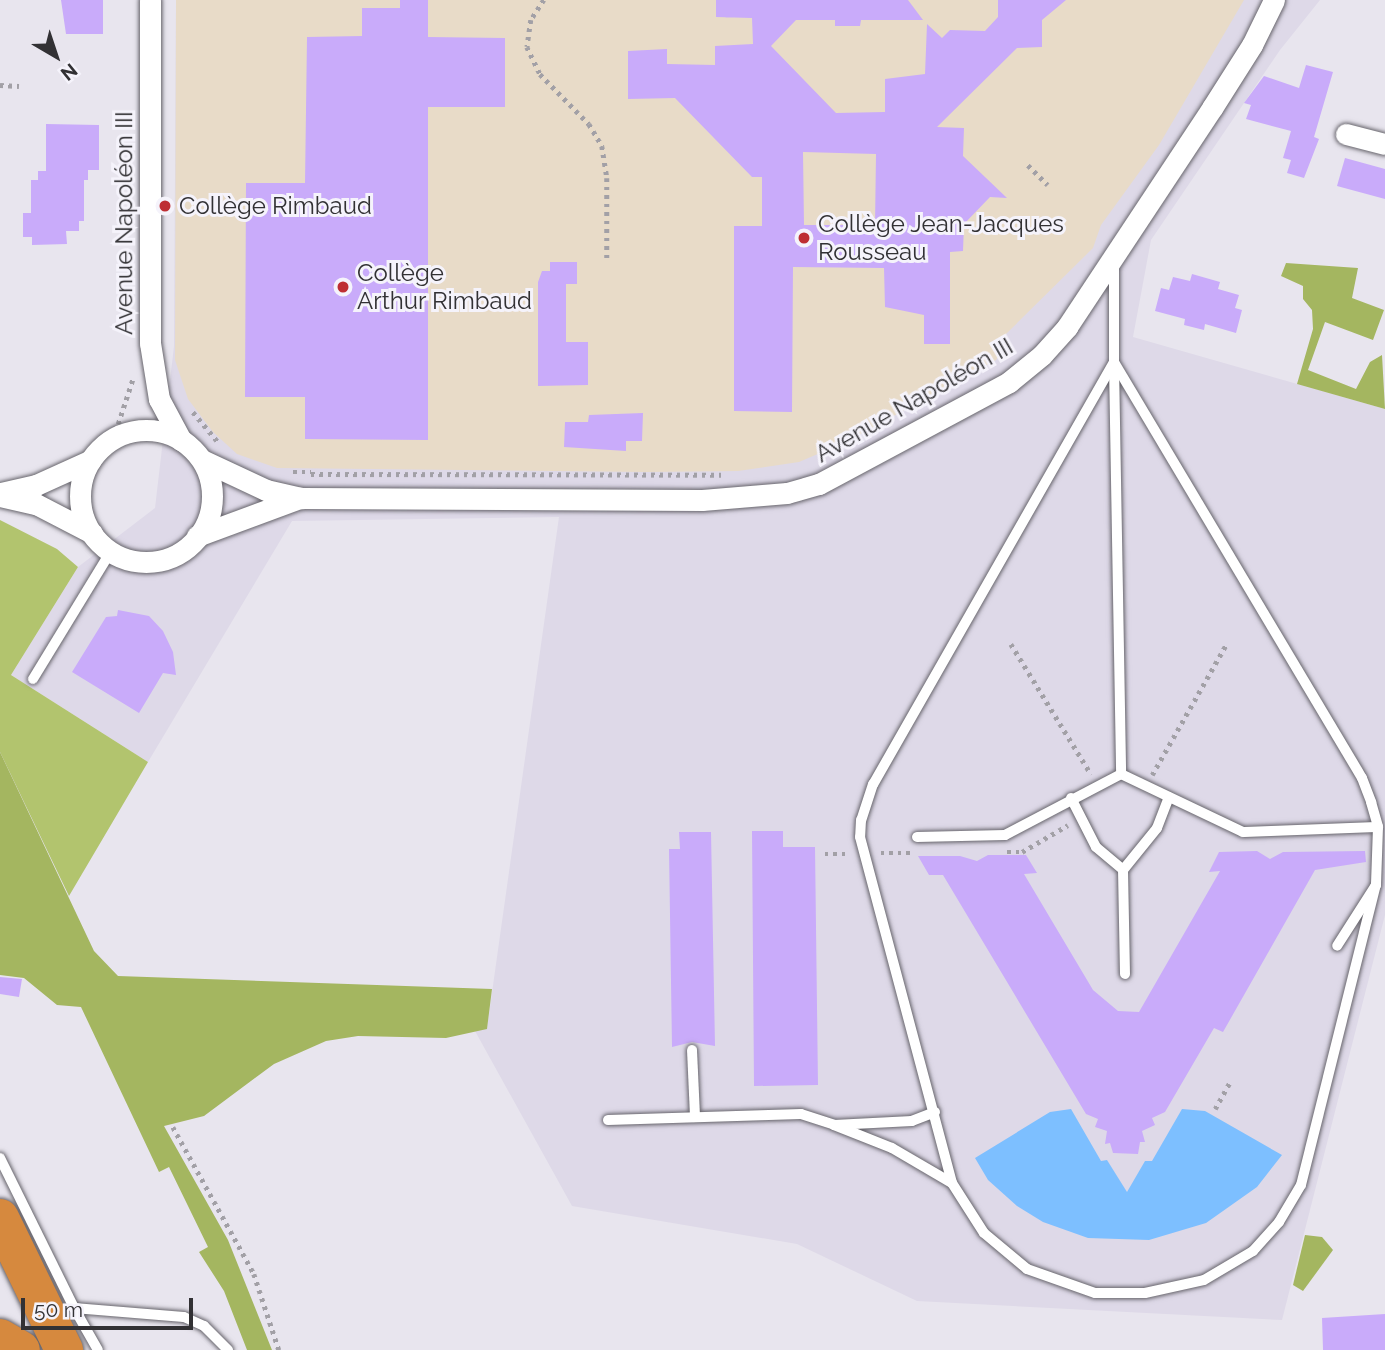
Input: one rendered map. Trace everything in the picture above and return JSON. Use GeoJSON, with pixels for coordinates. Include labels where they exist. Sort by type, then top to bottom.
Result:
{"type":"FeatureCollection","features":[{"type":"Feature","properties":{"kind":"highway"},"geometry":{"type":"LineString","coordinates":[[0,1218],[64,1350]]}},
{"type":"Feature","properties":{"kind":"highway"},"geometry":{"type":"LineString","coordinates":[[0,1260],[42,1350]]}},
{"type":"Feature","properties":{"kind":"highway"},"geometry":{"type":"LineString","coordinates":[[0,1338],[21,1350]]}},
{"type":"Feature","properties":{"kind":"street","name":"Avenue Napoléon III"},"geometry":{"type":"LineString","coordinates":[[150,0],[150,344],[159,399],[181,440]]}},
{"type":"Feature","properties":{"kind":"street","name":"Avenue Napoléon III"},"geometry":{"type":"LineString","coordinates":[[202,460],[266,490],[307,498],[748,498],[787,493],[841,475],[1009,382],[1042,355],[1067,327],[1252,45],[1274,0]]}},
{"type":"Feature","properties":{"kind":"street"},"geometry":{"type":"LineString","coordinates":[[1346,134],[1385,144]]}},
{"type":"Feature","properties":{"kind":"street"},"geometry":{"type":"LineString","coordinates":[[145,430],[181,440],[202,460],[212,497],[197,536],[182,551],[162,559],[141,561],[111,551],[92,533],[36,504],[0,495],[36,485],[145,430]]}},
{"type":"Feature","properties":{"kind":"street"},"geometry":{"type":"LineString","coordinates":[[92,533],[80,499],[98,452]]}},
{"type":"Feature","properties":{"kind":"street","name":"Avenue Napoléon III"},"geometry":{"type":"LineString","coordinates":[[197,536],[307,498]]}},
{"type":"Feature","properties":{"kind":"lane"},"geometry":{"type":"LineString","coordinates":[[1114,256],[1121,774]]}},
{"type":"Feature","properties":{"kind":"lane"},"geometry":{"type":"LineString","coordinates":[[1114,362],[1363,778],[1378,827],[1376,885],[1301,1185],[1279,1222],[1244,1259],[1204,1280],[1158,1291],[1107,1294],[1068,1287],[1027,1269],[1000,1249],[966,1209],[952,1182],[860,837],[864,803],[1114,362]]}},
{"type":"Feature","properties":{"kind":"lane"},"geometry":{"type":"LineString","coordinates":[[33,679],[111,551]]}},
{"type":"Feature","properties":{"kind":"lane"},"geometry":{"type":"LineString","coordinates":[[917,837],[1006,835],[1097,783],[1121,774],[1243,832],[1378,827]]}},
{"type":"Feature","properties":{"kind":"lane"},"geometry":{"type":"LineString","coordinates":[[1125,974],[1123,870],[1157,828],[1170,797]]}},
{"type":"Feature","properties":{"kind":"lane"},"geometry":{"type":"LineString","coordinates":[[1071,798],[1096,847],[1123,870]]}},
{"type":"Feature","properties":{"kind":"lane"},"geometry":{"type":"LineString","coordinates":[[1337,946],[1376,885]]}},
{"type":"Feature","properties":{"kind":"lane"},"geometry":{"type":"LineString","coordinates":[[692,1050],[695,1117]]}},
{"type":"Feature","properties":{"kind":"lane"},"geometry":{"type":"LineString","coordinates":[[834,1125],[912,1121],[935,1112]]}},
{"type":"Feature","properties":{"kind":"lane"},"geometry":{"type":"LineString","coordinates":[[608,1120],[801,1114],[892,1148],[952,1182]]}},
{"type":"Feature","properties":{"kind":"lane"},"geometry":{"type":"LineString","coordinates":[[0,1158],[74,1308],[98,1350]]}},
{"type":"Feature","properties":{"kind":"lane"},"geometry":{"type":"LineString","coordinates":[[74,1308],[173,1315],[196,1322],[228,1350]]}},
{"type":"Feature","properties":{"kind":"path"},"geometry":{"type":"LineString","coordinates":[[544,0],[531,20],[527,47],[540,74],[589,124],[602,146],[607,178],[607,260]]}},
{"type":"Feature","properties":{"kind":"path"},"geometry":{"type":"LineString","coordinates":[[0,85],[19,86]]}},
{"type":"Feature","properties":{"kind":"path"},"geometry":{"type":"LineString","coordinates":[[1028,165],[1048,185]]}},
{"type":"Feature","properties":{"kind":"path"},"geometry":{"type":"LineString","coordinates":[[98,452],[128,399],[134,365]]}},
{"type":"Feature","properties":{"kind":"path"},"geometry":{"type":"LineString","coordinates":[[186,401],[228,452]]}},
{"type":"Feature","properties":{"kind":"path"},"geometry":{"type":"LineString","coordinates":[[289,472],[747,474],[748,498]]}},
{"type":"Feature","properties":{"kind":"path"},"geometry":{"type":"LineString","coordinates":[[307,498],[311,472]]}},
{"type":"Feature","properties":{"kind":"path"},"geometry":{"type":"LineString","coordinates":[[1147,785],[1227,643]]}},
{"type":"Feature","properties":{"kind":"path"},"geometry":{"type":"LineString","coordinates":[[1012,644],[1097,783]]}},
{"type":"Feature","properties":{"kind":"path"},"geometry":{"type":"LineString","coordinates":[[1215,1109],[1229,1084]]}},
{"type":"Feature","properties":{"kind":"path"},"geometry":{"type":"LineString","coordinates":[[173,1127],[254,1274],[279,1350]]}},
{"type":"Feature","properties":{"kind":"shaded area"},"geometry":{"type":"Polygon","coordinates":[[[176,0],[1320,0],[1280,50],[1151,240],[1133,337],[1385,409],[1385,915],[1282,1320],[917,1301],[797,1244],[572,1206],[475,1031],[487,1028],[559,517],[292,521],[148,762],[11,675],[78,567],[155,508],[174,346],[176,0]]]}},
{"type":"Feature","properties":{"kind":"shaded area","name":"Collège Jean-Jacques Rousseau"},"geometry":{"type":"Polygon","coordinates":[[[176,0],[1244,0],[1159,145],[1101,225],[1093,248],[1006,334],[1008,343],[996,360],[848,441],[799,462],[738,471],[646,472],[277,468],[237,454],[213,432],[188,399],[175,360],[176,0]]]}},
{"type":"Feature","properties":{"kind":"green space"},"geometry":{"type":"Polygon","coordinates":[[[1286,263],[1358,268],[1352,298],[1384,310],[1373,340],[1325,322],[1308,370],[1356,389],[1370,362],[1382,355],[1385,409],[1297,384],[1313,329],[1312,310],[1303,299],[1303,286],[1281,276],[1286,263]]]}},
{"type":"Feature","properties":{"kind":"green space"},"geometry":{"type":"Polygon","coordinates":[[[0,520],[57,549],[78,567],[11,675],[148,762],[69,896],[0,752],[0,520]]]}},
{"type":"Feature","properties":{"kind":"green space"},"geometry":{"type":"Polygon","coordinates":[[[0,752],[94,951],[118,976],[492,989],[487,1029],[446,1038],[358,1036],[326,1041],[274,1064],[204,1116],[164,1126],[228,1240],[272,1350],[247,1350],[224,1291],[199,1252],[208,1247],[169,1167],[159,1172],[81,1007],[57,1005],[24,978],[0,975],[0,752]]]}},
{"type":"Feature","properties":{"kind":"green space"},"geometry":{"type":"Polygon","coordinates":[[[1305,1235],[1322,1237],[1333,1250],[1303,1291],[1293,1285],[1305,1235]]]}},
{"type":"Feature","properties":{"kind":"water"},"geometry":{"type":"Polygon","coordinates":[[[1071,1109],[1101,1161],[1107,1160],[1127,1192],[1145,1161],[1152,1161],[1182,1109],[1205,1111],[1282,1155],[1257,1187],[1206,1223],[1149,1240],[1088,1238],[1043,1222],[1017,1206],[988,1180],[975,1158],[1050,1112],[1071,1109]]]}},
{"type":"Feature","properties":{"kind":"building"},"geometry":{"type":"Polygon","coordinates":[[[61,0],[103,0],[103,34],[66,34],[61,0]]]}},
{"type":"Feature","properties":{"kind":"building"},"geometry":{"type":"Polygon","coordinates":[[[400,0],[428,0],[428,37],[505,38],[505,107],[428,107],[428,440],[305,439],[305,397],[245,397],[246,183],[305,183],[307,37],[362,36],[362,8],[400,8],[400,0]]]}},
{"type":"Feature","properties":{"kind":"building"},"geometry":{"type":"Polygon","coordinates":[[[716,0],[908,0],[923,20],[861,20],[860,26],[835,26],[835,20],[796,20],[771,46],[836,113],[885,112],[885,79],[925,74],[927,24],[942,38],[950,30],[985,31],[998,17],[998,0],[1066,0],[1042,20],[1042,47],[1017,48],[937,127],[964,128],[963,156],[1007,198],[990,197],[964,224],[963,251],[950,252],[950,344],[924,344],[924,315],[885,307],[884,268],[793,267],[792,412],[734,411],[734,226],[762,226],[762,177],[752,177],[675,98],[628,99],[628,51],[667,49],[667,64],[715,65],[715,46],[753,44],[752,18],[716,17],[716,0]],[[803,152],[804,225],[875,225],[876,154],[803,152]]]}},
{"type":"Feature","properties":{"kind":"building"},"geometry":{"type":"Polygon","coordinates":[[[1306,65],[1333,72],[1314,137],[1319,139],[1304,178],[1287,173],[1291,160],[1283,158],[1291,131],[1246,119],[1251,105],[1244,103],[1264,76],[1299,88],[1306,65]]]}},
{"type":"Feature","properties":{"kind":"building"},"geometry":{"type":"Polygon","coordinates":[[[46,124],[99,125],[99,170],[88,170],[88,180],[84,180],[84,221],[79,221],[79,231],[66,231],[67,244],[32,245],[32,237],[23,237],[23,213],[31,213],[31,180],[38,180],[38,171],[46,171],[46,124]]]}},
{"type":"Feature","properties":{"kind":"building"},"geometry":{"type":"Polygon","coordinates":[[[1345,158],[1385,169],[1385,199],[1337,186],[1345,158]]]}},
{"type":"Feature","properties":{"kind":"building"},"geometry":{"type":"Polygon","coordinates":[[[550,262],[577,262],[577,284],[566,284],[566,342],[588,342],[588,385],[538,386],[538,282],[542,271],[550,271],[550,262]]]}},
{"type":"Feature","properties":{"kind":"building"},"geometry":{"type":"Polygon","coordinates":[[[1192,274],[1220,282],[1218,289],[1239,295],[1235,308],[1242,310],[1236,333],[1205,324],[1204,330],[1184,325],[1185,319],[1155,311],[1161,288],[1169,290],[1173,277],[1190,281],[1192,274]]]}},
{"type":"Feature","properties":{"kind":"building"},"geometry":{"type":"Polygon","coordinates":[[[643,413],[642,441],[626,441],[626,451],[564,447],[565,422],[588,422],[589,415],[643,413]]]}},
{"type":"Feature","properties":{"kind":"building"},"geometry":{"type":"Polygon","coordinates":[[[118,610],[149,616],[163,631],[173,652],[176,675],[163,673],[139,713],[72,672],[106,617],[117,616],[118,610]]]}},
{"type":"Feature","properties":{"kind":"building"},"geometry":{"type":"Polygon","coordinates":[[[752,831],[783,831],[783,847],[815,847],[818,1085],[754,1086],[752,831]]]}},
{"type":"Feature","properties":{"kind":"building"},"geometry":{"type":"Polygon","coordinates":[[[679,832],[711,832],[715,1046],[692,1042],[672,1047],[669,849],[680,849],[679,832]]]}},
{"type":"Feature","properties":{"kind":"building"},"geometry":{"type":"Polygon","coordinates":[[[1257,851],[1270,859],[1283,852],[1365,851],[1366,862],[1315,870],[1223,1032],[1214,1028],[1165,1112],[1152,1118],[1155,1125],[1142,1131],[1145,1142],[1140,1142],[1138,1154],[1113,1153],[1110,1143],[1105,1144],[1107,1131],[1095,1127],[1098,1119],[1086,1114],[943,875],[929,875],[918,856],[960,856],[977,861],[988,855],[1026,855],[1037,873],[1024,874],[1093,990],[1118,1011],[1139,1012],[1220,871],[1209,872],[1219,852],[1257,851]]]}},
{"type":"Feature","properties":{"kind":"building"},"geometry":{"type":"Polygon","coordinates":[[[0,977],[22,979],[19,997],[0,994],[0,977]]]}},
{"type":"Feature","properties":{"kind":"building"},"geometry":{"type":"Polygon","coordinates":[[[1385,1314],[1385,1350],[1323,1350],[1322,1318],[1385,1314]]]}},
{"type":"Feature","properties":{"kind":"place","name":"Collège Rimbaud"},"geometry":{"type":"Point","coordinates":[165,206]}},
{"type":"Feature","properties":{"kind":"place","name":"Collège Jean-Jacques Rousseau"},"geometry":{"type":"Point","coordinates":[804,238]}},
{"type":"Feature","properties":{"kind":"place","name":"Collège Arthur Rimbaud"},"geometry":{"type":"Point","coordinates":[343,287]}}]}
